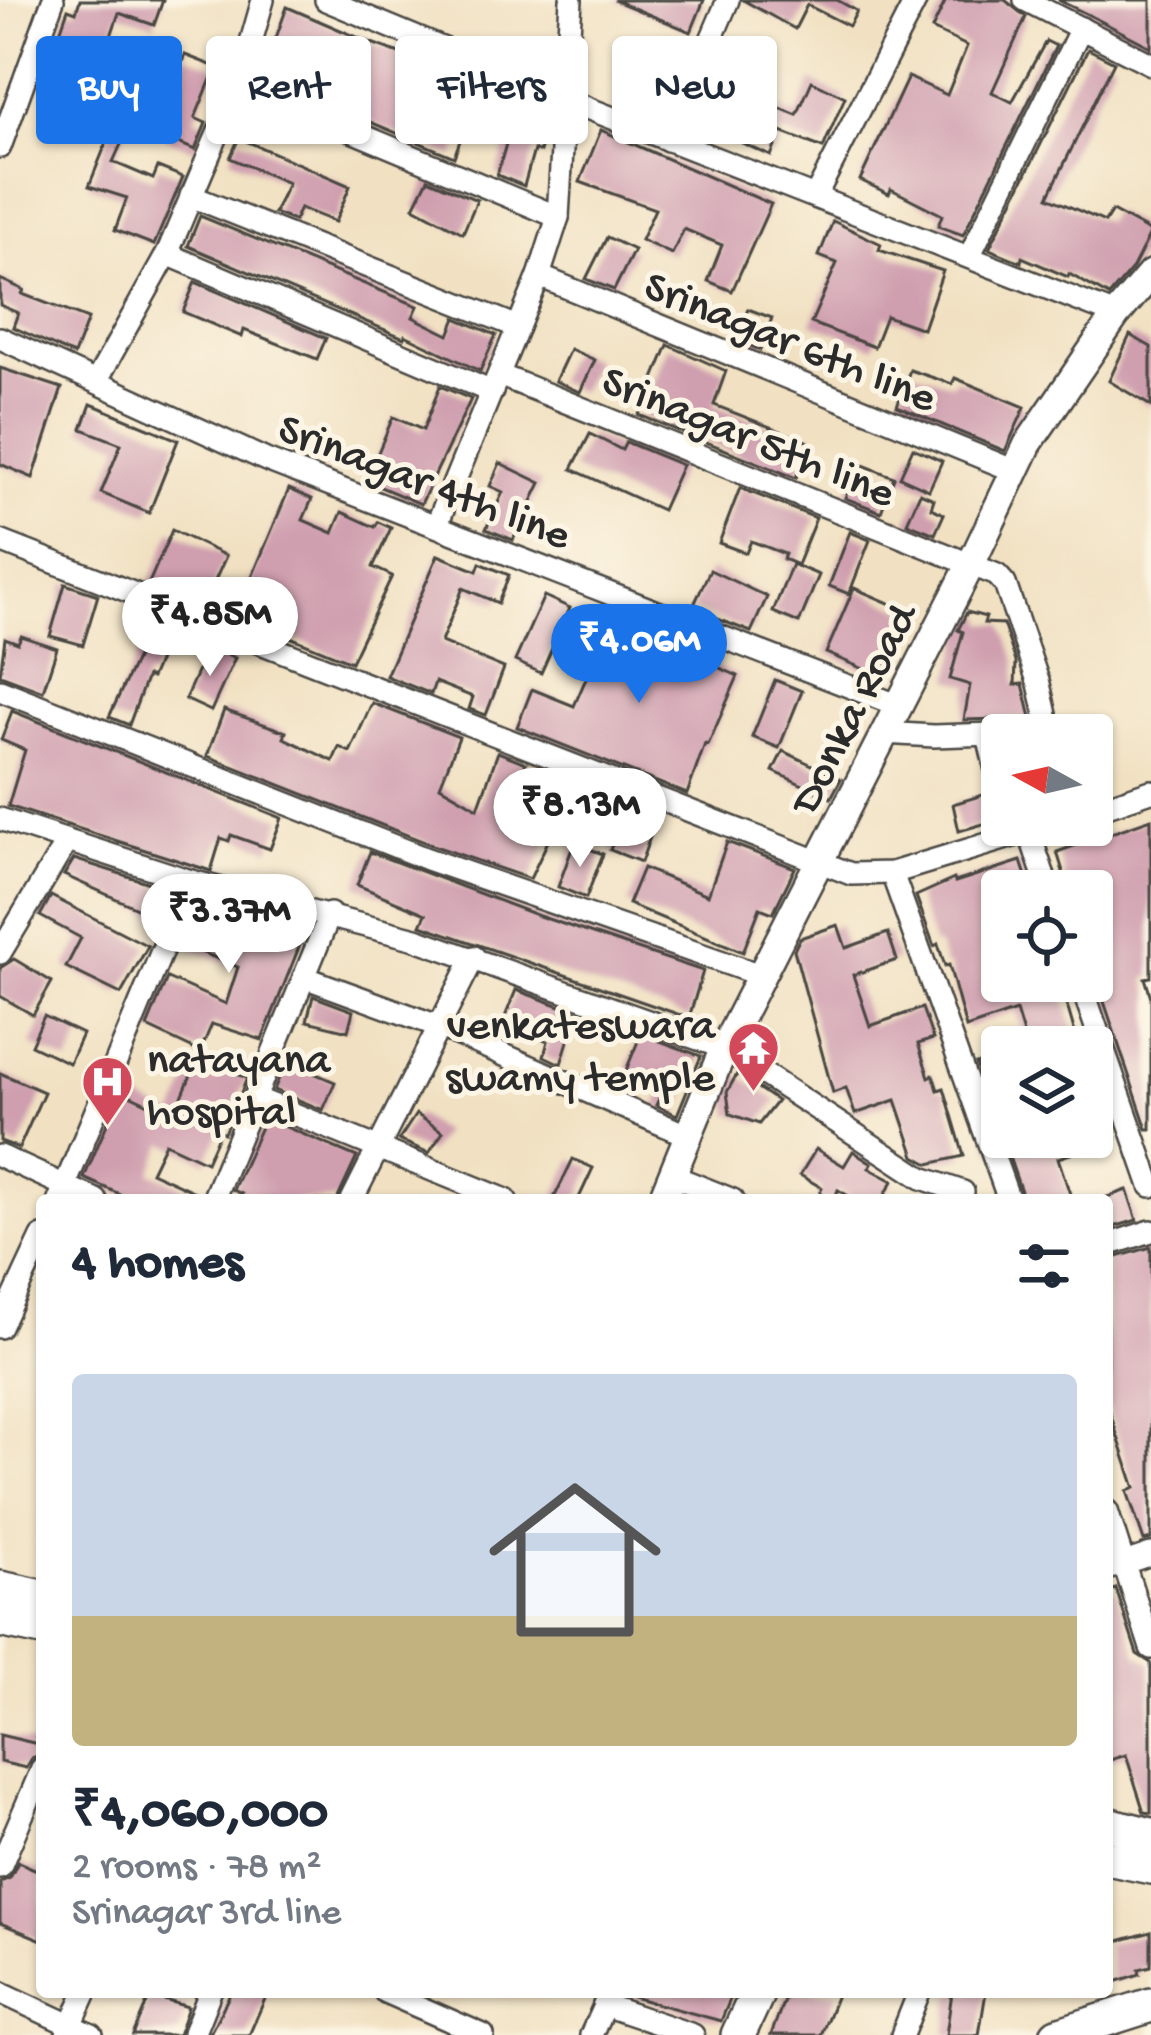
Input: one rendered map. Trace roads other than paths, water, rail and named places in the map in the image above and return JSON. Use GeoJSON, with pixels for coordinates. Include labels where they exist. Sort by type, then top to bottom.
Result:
{"type":"FeatureCollection","features":[{"type":"Feature","properties":{"kind":"main road"},"geometry":{"type":"LineString","coordinates":[[0,1588],[36,1596]]}},
{"type":"Feature","properties":{"kind":"main road"},"geometry":{"type":"LineString","coordinates":[[0,1620],[36,1628]]}},
{"type":"Feature","properties":{"kind":"main road"},"geometry":{"type":"LineString","coordinates":[[1113,1825],[1151,1834]]}},
{"type":"Feature","properties":{"kind":"main road"},"geometry":{"type":"LineString","coordinates":[[1113,1859],[1151,1867]]}},
{"type":"Feature","properties":{"kind":"main road"},"geometry":{"type":"LineString","coordinates":[[738,2035],[755,1998]]}},
{"type":"Feature","properties":{"kind":"main road"},"geometry":{"type":"LineString","coordinates":[[1057,2035],[1151,2005]]}},
{"type":"Feature","properties":{"kind":"street"},"geometry":{"type":"LineString","coordinates":[[0,146],[53,0]]}},
{"type":"Feature","properties":{"kind":"street"},"geometry":{"type":"LineString","coordinates":[[252,36],[263,0]]}},
{"type":"Feature","properties":{"kind":"street"},"geometry":{"type":"LineString","coordinates":[[326,0],[413,36]]}},
{"type":"Feature","properties":{"kind":"street"},"geometry":{"type":"LineString","coordinates":[[568,36],[571,0]]}},
{"type":"Feature","properties":{"kind":"street"},"geometry":{"type":"LineString","coordinates":[[713,36],[728,0]]}},
{"type":"Feature","properties":{"kind":"street"},"geometry":{"type":"LineString","coordinates":[[814,197],[916,0]]}},
{"type":"Feature","properties":{"kind":"street"},"geometry":{"type":"LineString","coordinates":[[1025,0],[1151,64]]}},
{"type":"Feature","properties":{"kind":"street"},"geometry":{"type":"LineString","coordinates":[[969,257],[1081,28]]}},
{"type":"Feature","properties":{"kind":"street"},"geometry":{"type":"LineString","coordinates":[[371,139],[557,217]]}},
{"type":"Feature","properties":{"kind":"street"},"geometry":{"type":"LineString","coordinates":[[97,380],[167,254],[213,144]]}},
{"type":"Feature","properties":{"kind":"street"},"geometry":{"type":"LineString","coordinates":[[437,524],[538,276],[557,217],[561,144]]}},
{"type":"Feature","properties":{"kind":"street"},"geometry":{"type":"LineString","coordinates":[[678,144],[1116,315]]}},
{"type":"Feature","properties":{"kind":"street"},"geometry":{"type":"LineString","coordinates":[[191,196],[518,327]]}},
{"type":"Feature","properties":{"kind":"street","name":"Srinagar 5th line"},"geometry":{"type":"LineString","coordinates":[[167,254],[971,564]]}},
{"type":"Feature","properties":{"kind":"street","name":"Donka Road"},"geometry":{"type":"LineString","coordinates":[[667,1188],[724,1048],[1028,444],[1116,315],[1151,274]]}},
{"type":"Feature","properties":{"kind":"street","name":"Srinagar 6th line"},"geometry":{"type":"LineString","coordinates":[[538,276],[1015,471]]}},
{"type":"Feature","properties":{"kind":"street","name":"Srinagar 4th line"},"geometry":{"type":"LineString","coordinates":[[0,338],[266,460],[897,704]]}},
{"type":"Feature","properties":{"kind":"street"},"geometry":{"type":"LineString","coordinates":[[0,542],[851,874],[892,873],[981,844]]}},
{"type":"Feature","properties":{"kind":"street"},"geometry":{"type":"LineString","coordinates":[[971,564],[997,575],[1005,584],[1046,714]]}},
{"type":"Feature","properties":{"kind":"street"},"geometry":{"type":"LineString","coordinates":[[0,691],[427,859],[760,975]]}},
{"type":"Feature","properties":{"kind":"street"},"geometry":{"type":"LineString","coordinates":[[883,733],[981,734]]}},
{"type":"Feature","properties":{"kind":"street"},"geometry":{"type":"LineString","coordinates":[[1113,804],[1151,791]]}},
{"type":"Feature","properties":{"kind":"street"},"geometry":{"type":"LineString","coordinates":[[0,820],[191,880],[330,914],[474,957],[724,1048],[922,1178],[958,1194]]}},
{"type":"Feature","properties":{"kind":"street"},"geometry":{"type":"LineString","coordinates":[[0,953],[67,842]]}},
{"type":"Feature","properties":{"kind":"street"},"geometry":{"type":"LineString","coordinates":[[892,873],[1006,1191]]}},
{"type":"Feature","properties":{"kind":"street"},"geometry":{"type":"LineString","coordinates":[[0,1156],[63,1193],[191,880]]}},
{"type":"Feature","properties":{"kind":"street"},"geometry":{"type":"LineString","coordinates":[[216,1194],[330,914]]}},
{"type":"Feature","properties":{"kind":"street"},"geometry":{"type":"LineString","coordinates":[[355,1194],[474,957]]}},
{"type":"Feature","properties":{"kind":"street"},"geometry":{"type":"LineString","coordinates":[[304,977],[439,1026],[691,1137]]}},
{"type":"Feature","properties":{"kind":"street"},"geometry":{"type":"LineString","coordinates":[[1087,1002],[1151,1186]]}},
{"type":"Feature","properties":{"kind":"street"},"geometry":{"type":"LineString","coordinates":[[255,1097],[492,1194]]}},
{"type":"Feature","properties":{"kind":"street"},"geometry":{"type":"LineString","coordinates":[[667,1188],[700,1194]]}},
{"type":"Feature","properties":{"kind":"street"},"geometry":{"type":"LineString","coordinates":[[1113,1243],[1151,1231]]}},
{"type":"Feature","properties":{"kind":"street"},"geometry":{"type":"LineString","coordinates":[[0,1328],[36,1251]]}},
{"type":"Feature","properties":{"kind":"street"},"geometry":{"type":"LineString","coordinates":[[1151,1554],[1115,1566],[1151,1648]]}},
{"type":"Feature","properties":{"kind":"street"},"geometry":{"type":"LineString","coordinates":[[0,1867],[36,1783]]}},
{"type":"Feature","properties":{"kind":"street"},"geometry":{"type":"LineString","coordinates":[[0,1992],[77,2032],[85,1998]]}},
{"type":"Feature","properties":{"kind":"street"},"geometry":{"type":"LineString","coordinates":[[193,2035],[208,1998]]}},
{"type":"Feature","properties":{"kind":"street"},"geometry":{"type":"LineString","coordinates":[[399,1998],[483,2035]]}},
{"type":"Feature","properties":{"kind":"street"},"geometry":{"type":"LineString","coordinates":[[591,2035],[607,1998],[692,2035]]}},
{"type":"Feature","properties":{"kind":"street"},"geometry":{"type":"LineString","coordinates":[[902,2035],[917,1998]]}},
{"type":"Feature","properties":{"kind":"place","name":"venkateswara swamy temple"},"geometry":{"type":"Point","coordinates":[754,1093]}},
{"type":"Feature","properties":{"kind":"place","name":"natayana hospital"},"geometry":{"type":"Point","coordinates":[108,1127]}}]}
